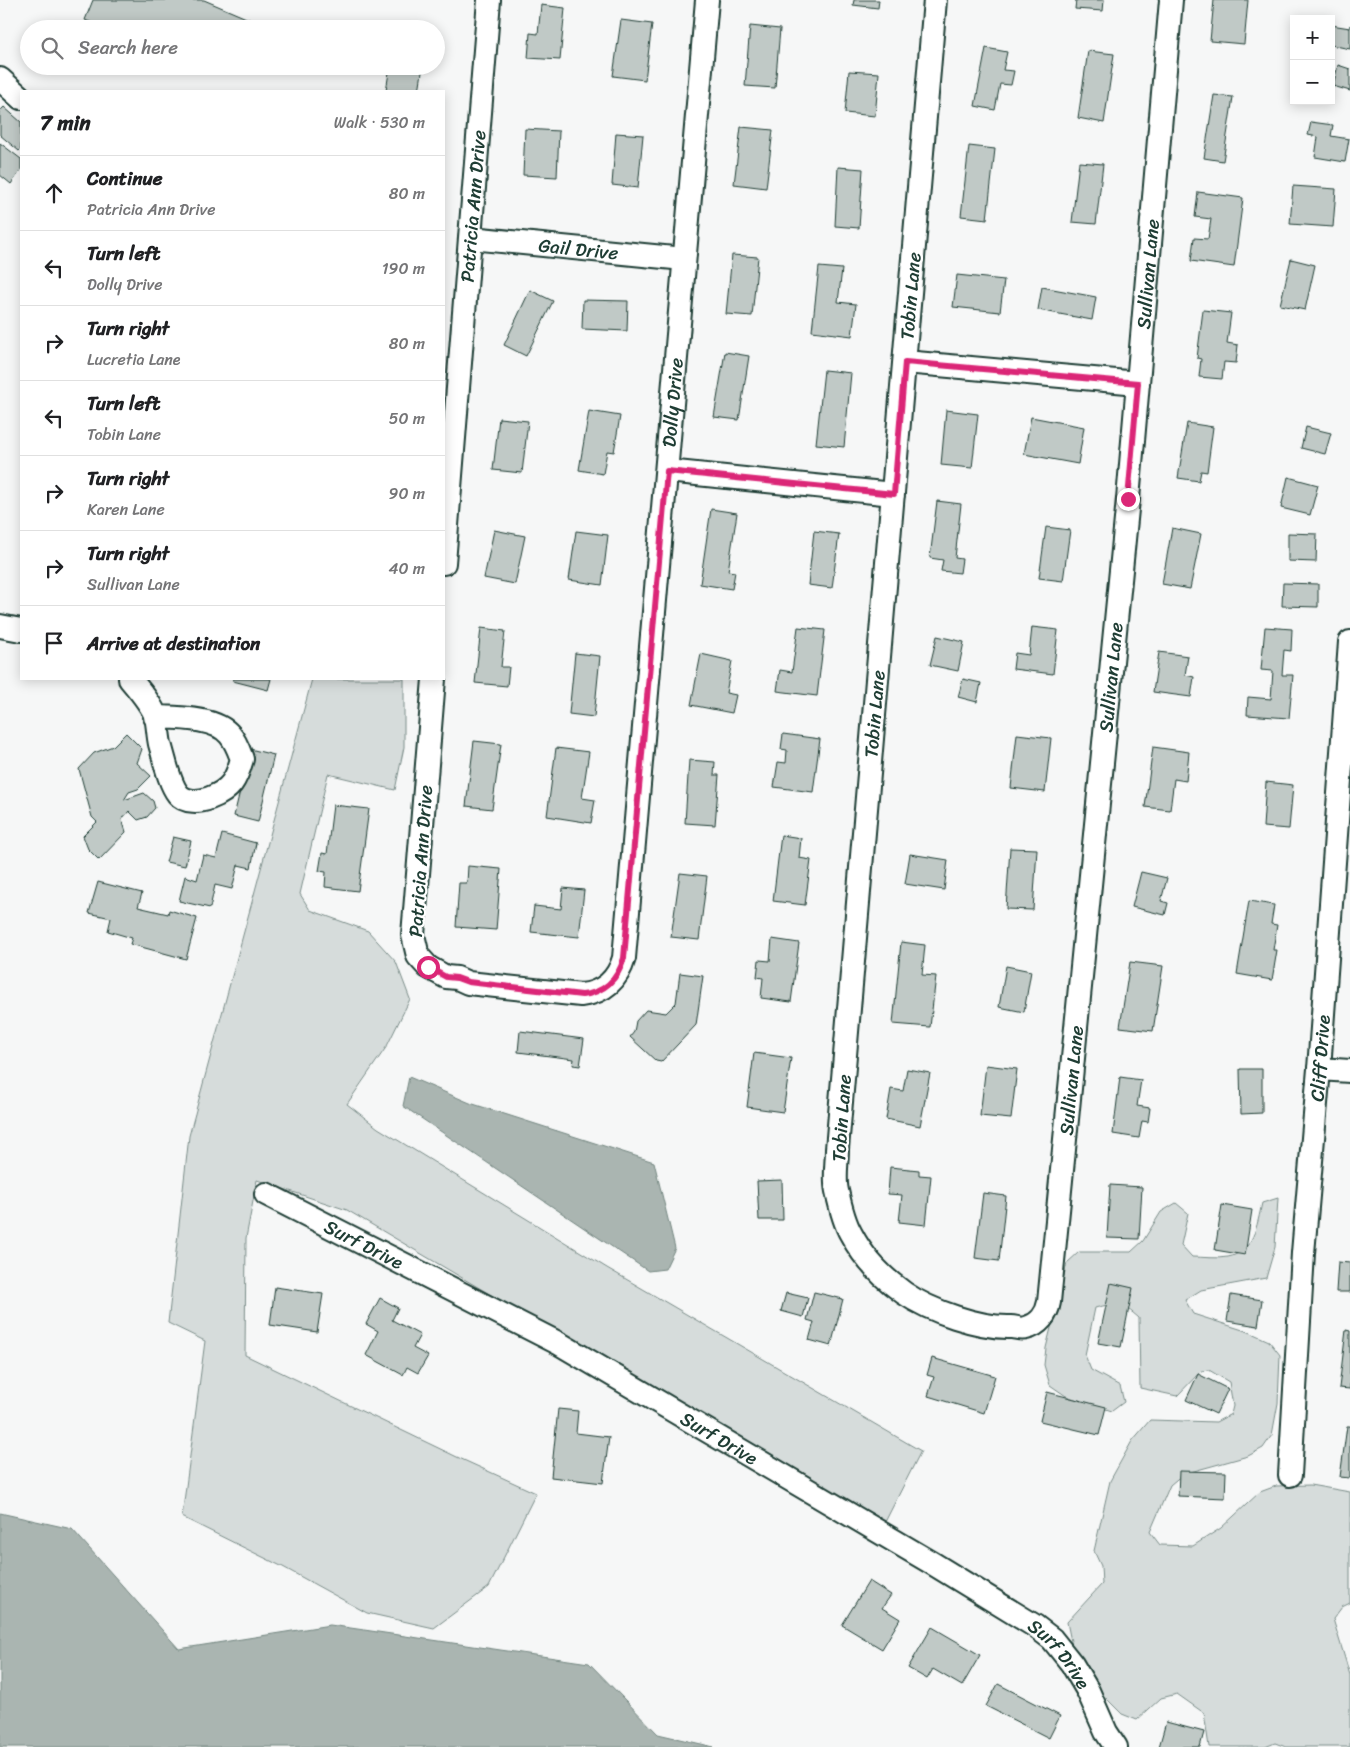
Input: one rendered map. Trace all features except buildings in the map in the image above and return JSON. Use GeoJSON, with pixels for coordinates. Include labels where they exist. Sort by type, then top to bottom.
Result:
{"type":"FeatureCollection","features":[{"type":"Feature","properties":{"kind":"street","name":"Patricia Ann Drive"},"geometry":{"type":"LineString","coordinates":[[445,551],[490,0]]}},
{"type":"Feature","properties":{"kind":"street","name":"Dolly Drive"},"geometry":{"type":"LineString","coordinates":[[612,981],[620,971],[624,958],[707,0]]}},
{"type":"Feature","properties":{"kind":"street","name":"Tobin Lane"},"geometry":{"type":"LineString","coordinates":[[935,0],[837,1149],[837,1190],[850,1234],[866,1258],[891,1283],[905,1294],[943,1312],[996,1328],[1010,1327]]}},
{"type":"Feature","properties":{"kind":"street","name":"Sullivan Lane"},"geometry":{"type":"LineString","coordinates":[[1010,1327],[1024,1329],[1033,1326],[1047,1312],[1050,1302],[1128,499],[1171,0]]}},
{"type":"Feature","properties":{"kind":"street"},"geometry":{"type":"LineString","coordinates":[[0,79],[20,97]]}},
{"type":"Feature","properties":{"kind":"street","name":"Gail Drive"},"geometry":{"type":"LineString","coordinates":[[471,238],[684,259]]}},
{"type":"Feature","properties":{"kind":"street"},"geometry":{"type":"LineString","coordinates":[[905,362],[1138,383]]}},
{"type":"Feature","properties":{"kind":"street"},"geometry":{"type":"LineString","coordinates":[[667,471],[894,494]]}},
{"type":"Feature","properties":{"kind":"street"},"geometry":{"type":"LineString","coordinates":[[0,626],[20,630]]}},
{"type":"Feature","properties":{"kind":"street","name":"Cliff Drive"},"geometry":{"type":"LineString","coordinates":[[1290,1475],[1303,1253],[1319,1069],[1350,642]]}},
{"type":"Feature","properties":{"kind":"street"},"geometry":{"type":"LineString","coordinates":[[131,680],[156,716]]}},
{"type":"Feature","properties":{"kind":"street","name":"Patricia Ann Drive"},"geometry":{"type":"LineString","coordinates":[[434,680],[413,935],[418,956],[428,967],[446,977],[468,982],[582,995],[591,994],[612,981]]}},
{"type":"Feature","properties":{"kind":"street"},"geometry":{"type":"LineString","coordinates":[[1319,1069],[1350,1071]]}},
{"type":"Feature","properties":{"kind":"street","name":"Surf Drive"},"geometry":{"type":"LineString","coordinates":[[266,1194],[560,1344],[932,1563],[1035,1626],[1052,1639],[1072,1664],[1088,1691],[1106,1732],[1116,1747]]}},
{"type":"Feature","properties":{"kind":"shaded area"},"geometry":{"type":"Polygon","coordinates":[[[312,680],[404,680],[404,747],[395,790],[328,774],[300,894],[310,910],[368,931],[396,962],[410,999],[387,1046],[347,1104],[378,1128],[607,1268],[921,1451],[883,1526],[347,1210],[257,1180],[246,1238],[245,1355],[536,1493],[489,1587],[434,1628],[367,1613],[283,1567],[182,1517],[205,1341],[168,1323],[189,1136],[312,680]]]}},
{"type":"Feature","properties":{"kind":"shaded area"},"geometry":{"type":"Polygon","coordinates":[[[409,1077],[470,1103],[654,1162],[675,1248],[665,1269],[648,1271],[403,1106],[409,1077]]]}},
{"type":"Feature","properties":{"kind":"shaded area"},"geometry":{"type":"Polygon","coordinates":[[[1278,1198],[1275,1247],[1266,1278],[1201,1290],[1185,1300],[1193,1314],[1249,1332],[1269,1341],[1280,1355],[1278,1403],[1272,1435],[1263,1448],[1248,1456],[1183,1474],[1170,1485],[1150,1532],[1160,1545],[1193,1546],[1221,1528],[1260,1492],[1276,1486],[1310,1485],[1350,1492],[1350,1603],[1342,1607],[1333,1619],[1350,1675],[1350,1747],[1286,1747],[1275,1743],[1265,1747],[1209,1747],[1204,1713],[1177,1694],[1161,1698],[1137,1720],[1122,1714],[1100,1692],[1073,1651],[1067,1622],[1102,1584],[1101,1566],[1094,1551],[1110,1481],[1132,1441],[1150,1420],[1216,1422],[1231,1414],[1233,1406],[1229,1382],[1209,1370],[1201,1371],[1177,1396],[1140,1388],[1139,1318],[1128,1309],[1119,1305],[1095,1308],[1085,1355],[1091,1370],[1120,1386],[1124,1402],[1112,1411],[1066,1396],[1050,1385],[1044,1365],[1046,1348],[1067,1263],[1079,1252],[1131,1252],[1143,1241],[1161,1212],[1176,1203],[1188,1213],[1181,1245],[1192,1257],[1228,1257],[1244,1250],[1249,1244],[1256,1228],[1262,1203],[1278,1198]]]}},
{"type":"Feature","properties":{"kind":"shaded area"},"geometry":{"type":"Polygon","coordinates":[[[0,1513],[72,1529],[179,1649],[330,1625],[589,1663],[658,1734],[714,1747],[0,1747],[0,1513]]]}},
{"type":"Feature","properties":{"kind":"route"},"geometry":{"type":"LineString","coordinates":[[428,967],[446,977],[468,982],[582,995],[591,994],[605,987],[620,971],[624,958],[667,471],[894,494],[905,362],[1138,383],[1128,499]]}}]}
